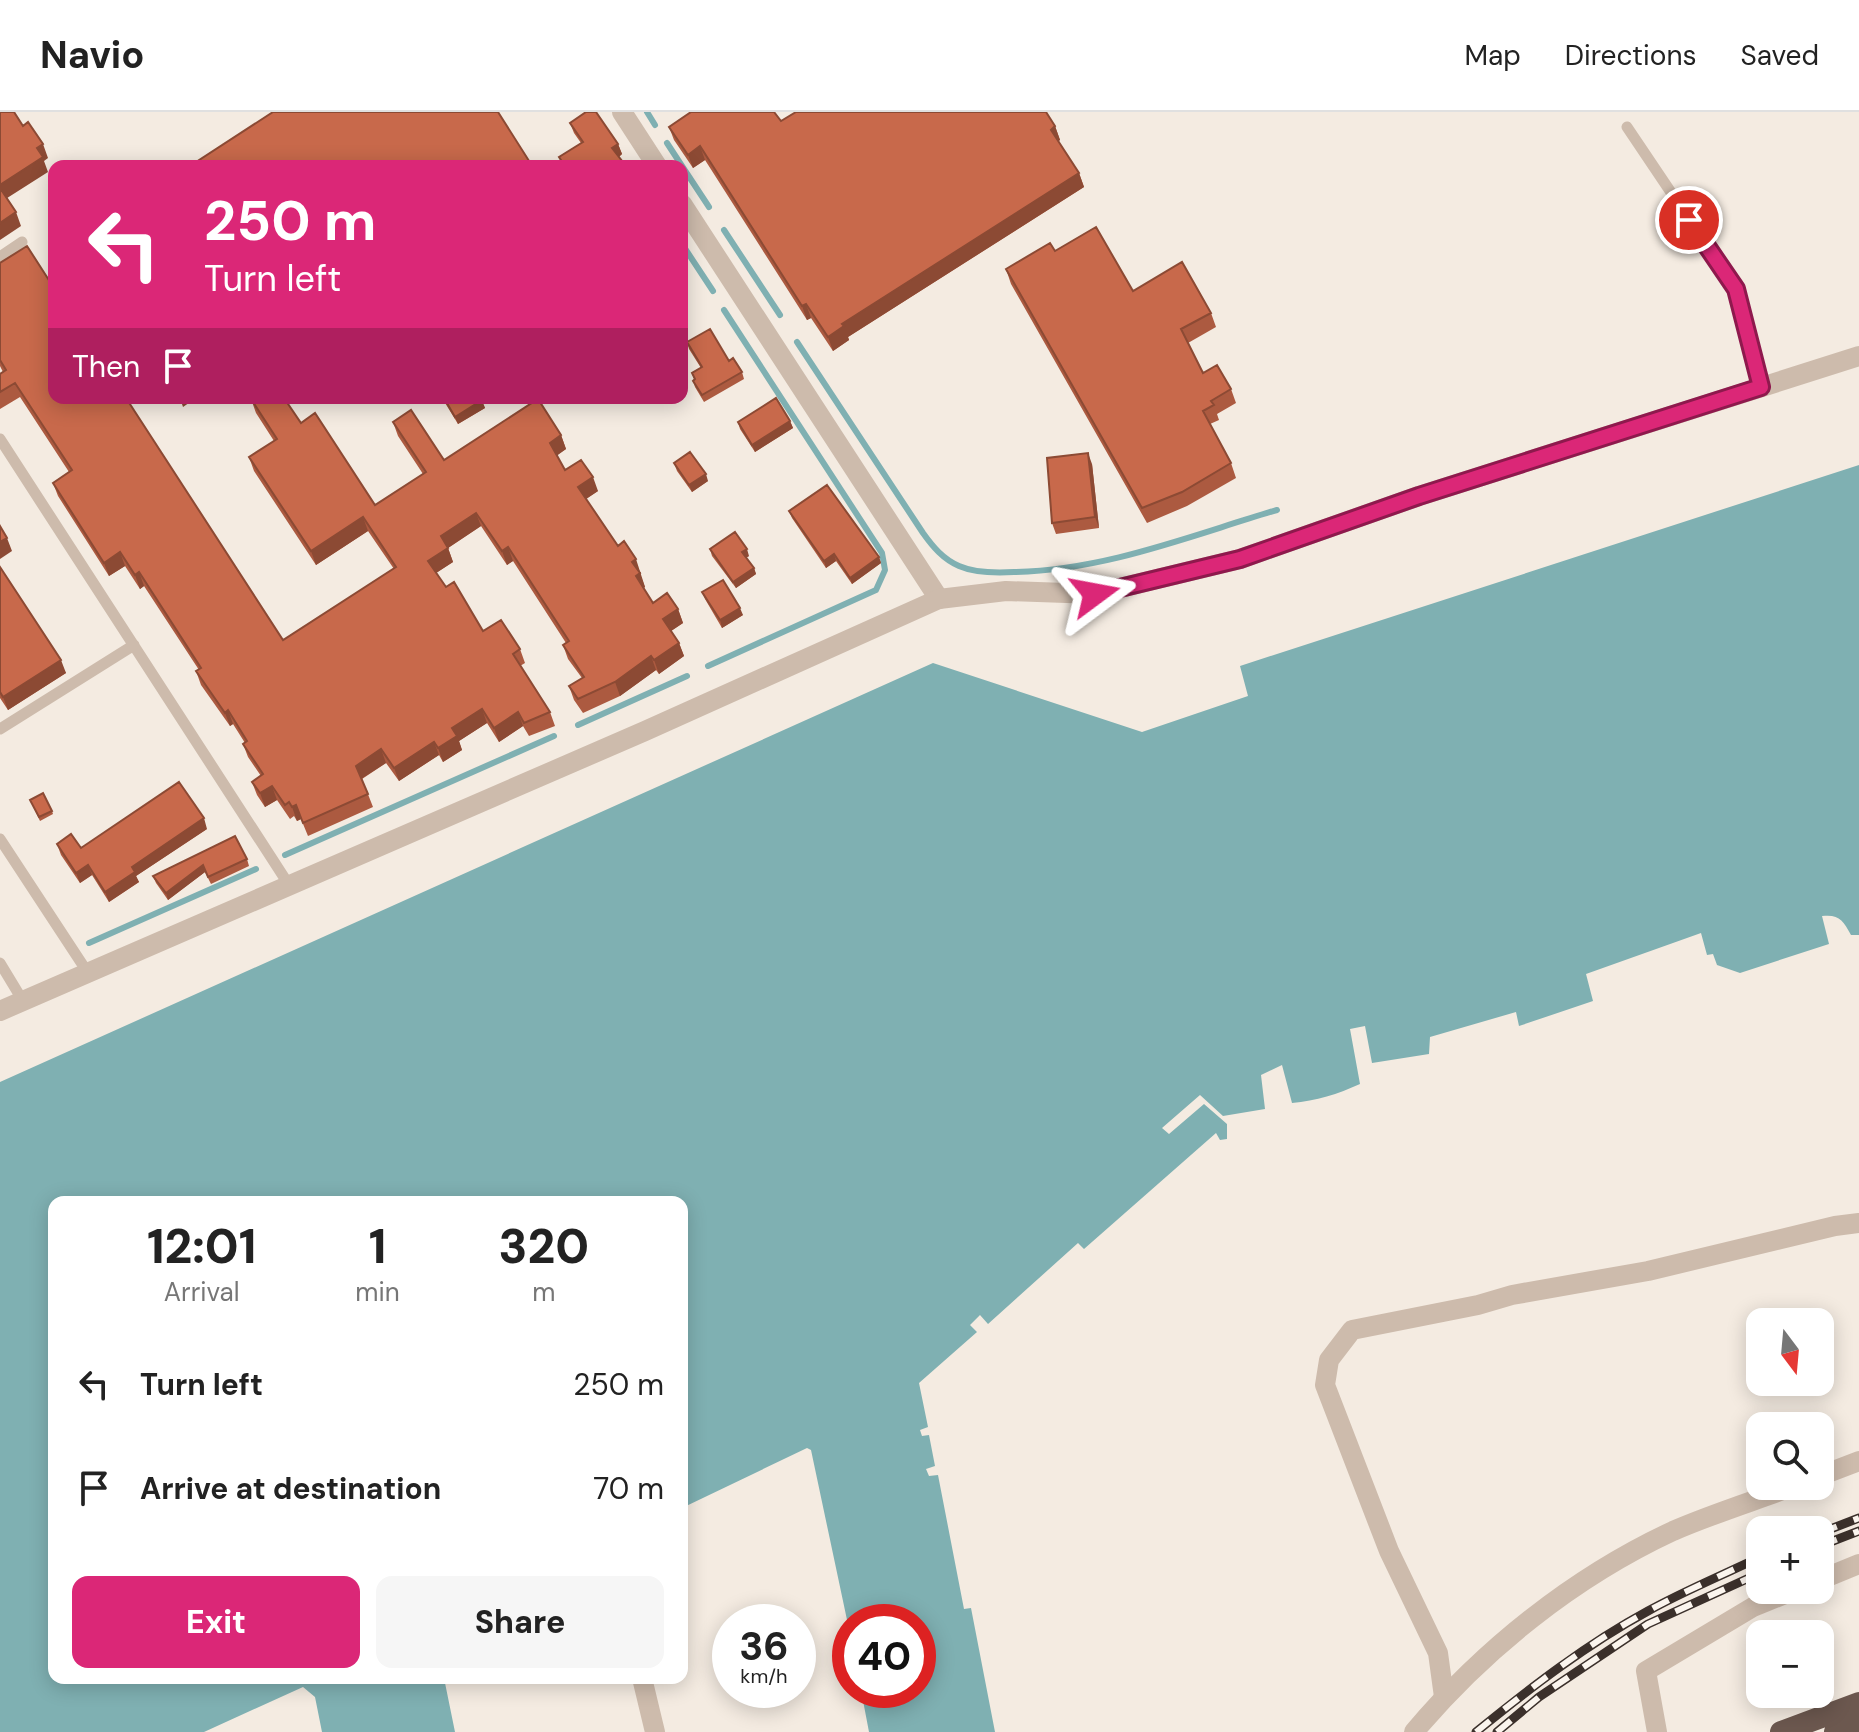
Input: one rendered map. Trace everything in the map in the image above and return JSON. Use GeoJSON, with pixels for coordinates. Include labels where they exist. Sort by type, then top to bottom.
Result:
{"type":"FeatureCollection","features":[{"type":"Feature","properties":{"kind":"highway"},"geometry":{"type":"LineString","coordinates":[[1781,1732],[1859,1703]]}},
{"type":"Feature","properties":{"kind":"highway"},"geometry":{"type":"LineString","coordinates":[[1835,1732],[1859,1723]]}},
{"type":"Feature","properties":{"kind":"street"},"geometry":{"type":"LineString","coordinates":[[622,112],[653,160]]}},
{"type":"Feature","properties":{"kind":"street"},"geometry":{"type":"LineString","coordinates":[[688,213],[939,599]]}},
{"type":"Feature","properties":{"kind":"street"},"geometry":{"type":"LineString","coordinates":[[0,1011],[645,731],[939,599],[1006,591],[1095,594],[1240,559],[1419,496],[1859,356]]}},
{"type":"Feature","properties":{"kind":"street"},"geometry":{"type":"LineString","coordinates":[[1444,1697],[1438,1653],[1389,1551],[1325,1385],[1329,1360],[1352,1330],[1478,1305],[1512,1295],[1648,1271],[1859,1223]]}},
{"type":"Feature","properties":{"kind":"street"},"geometry":{"type":"LineString","coordinates":[[1834,1471],[1859,1461]]}},
{"type":"Feature","properties":{"kind":"street"},"geometry":{"type":"LineString","coordinates":[[1414,1732],[1444,1697],[1547,1606],[1615,1562],[1674,1531],[1757,1500]]}},
{"type":"Feature","properties":{"kind":"street"},"geometry":{"type":"LineString","coordinates":[[1834,1574],[1859,1564]]}},
{"type":"Feature","properties":{"kind":"street"},"geometry":{"type":"LineString","coordinates":[[1657,1732],[1646,1671],[1760,1604]]}},
{"type":"Feature","properties":{"kind":"street"},"geometry":{"type":"LineString","coordinates":[[643,1684],[655,1732]]}},
{"type":"Feature","properties":{"kind":"lane"},"geometry":{"type":"LineString","coordinates":[[1627,127],[1736,289],[1761,387]]}},
{"type":"Feature","properties":{"kind":"lane"},"geometry":{"type":"LineString","coordinates":[[0,257],[22,242]]}},
{"type":"Feature","properties":{"kind":"lane"},"geometry":{"type":"LineString","coordinates":[[0,439],[289,885]]}},
{"type":"Feature","properties":{"kind":"lane"},"geometry":{"type":"LineString","coordinates":[[0,729],[134,645]]}},
{"type":"Feature","properties":{"kind":"lane"},"geometry":{"type":"LineString","coordinates":[[0,839],[88,973]]}},
{"type":"Feature","properties":{"kind":"lane"},"geometry":{"type":"LineString","coordinates":[[0,963],[23,1001]]}},
{"type":"Feature","properties":{"kind":"water"},"geometry":{"type":"Polygon","coordinates":[[[1859,465],[1859,935],[1851,935],[1837,917],[1822,916],[1829,944],[1740,973],[1717,965],[1713,954],[1707,955],[1701,933],[1586,974],[1593,1001],[1519,1026],[1516,1012],[1430,1037],[1429,1054],[1372,1063],[1365,1026],[1350,1029],[1360,1084],[1310,1101],[1292,1103],[1282,1065],[1261,1075],[1265,1109],[1223,1116],[1200,1095],[1162,1128],[1169,1134],[1204,1104],[1227,1124],[1227,1139],[1220,1140],[1216,1133],[1084,1249],[1078,1243],[988,1324],[980,1315],[970,1325],[977,1332],[919,1383],[928,1427],[920,1430],[922,1436],[929,1435],[935,1466],[926,1469],[929,1476],[938,1475],[964,1609],[971,1608],[995,1732],[869,1732],[864,1708],[936,1708],[936,1604],[844,1604],[811,1450],[807,1448],[688,1505],[688,1196],[48,1196],[48,1684],[445,1684],[455,1732],[322,1732],[315,1697],[303,1687],[204,1732],[0,1732],[0,1082],[933,663],[1142,732],[1248,696],[1240,666],[1859,465]]]}},
{"type":"Feature","properties":{"kind":"building"},"geometry":{"type":"Polygon","coordinates":[[[0,112],[14,112],[23,126],[28,122],[43,144],[37,148],[43,157],[0,185],[0,112]]]}},
{"type":"Feature","properties":{"kind":"building"},"geometry":{"type":"Polygon","coordinates":[[[273,112],[498,112],[528,160],[199,160],[273,112]]]}},
{"type":"Feature","properties":{"kind":"building"},"geometry":{"type":"Polygon","coordinates":[[[586,112],[596,112],[618,144],[612,148],[621,160],[561,160],[559,157],[583,142],[570,123],[586,112]]]}},
{"type":"Feature","properties":{"kind":"building"},"geometry":{"type":"Polygon","coordinates":[[[691,112],[774,112],[781,121],[796,112],[1046,112],[1055,126],[1051,130],[1079,173],[842,324],[844,326],[828,337],[806,304],[802,306],[700,146],[688,155],[669,127],[691,112]]]}},
{"type":"Feature","properties":{"kind":"building"},"geometry":{"type":"Polygon","coordinates":[[[0,188],[16,212],[0,223],[0,188]]]}},
{"type":"Feature","properties":{"kind":"building"},"geometry":{"type":"Polygon","coordinates":[[[1096,227],[1133,291],[1182,262],[1211,313],[1181,329],[1203,373],[1217,365],[1231,389],[1211,401],[1214,405],[1203,411],[1231,463],[1182,492],[1142,508],[1006,269],[1050,243],[1055,251],[1096,227]]]}},
{"type":"Feature","properties":{"kind":"building"},"geometry":{"type":"Polygon","coordinates":[[[27,246],[48,279],[48,404],[130,404],[283,640],[396,567],[363,517],[311,551],[249,457],[277,439],[254,404],[288,404],[301,423],[315,413],[375,505],[426,472],[393,422],[411,410],[444,460],[530,404],[541,404],[561,435],[550,443],[565,470],[581,460],[593,477],[578,487],[618,546],[624,541],[636,559],[632,562],[640,573],[636,576],[653,603],[667,593],[678,609],[663,619],[679,643],[654,660],[651,656],[615,682],[578,699],[569,686],[584,677],[563,645],[569,641],[508,547],[502,551],[476,513],[441,536],[448,548],[428,561],[446,587],[454,582],[483,631],[501,620],[520,649],[513,654],[550,712],[524,723],[518,712],[494,728],[482,709],[452,728],[457,736],[438,748],[434,742],[394,768],[381,749],[356,766],[368,794],[303,823],[296,805],[292,807],[289,802],[285,805],[272,786],[260,793],[252,782],[263,774],[243,744],[247,741],[228,710],[225,713],[196,671],[201,668],[139,572],[135,575],[120,552],[104,563],[53,483],[72,470],[15,383],[0,392],[0,374],[6,370],[0,360],[0,263],[27,246]]]}},
{"type":"Feature","properties":{"kind":"building"},"geometry":{"type":"Polygon","coordinates":[[[710,329],[729,361],[733,358],[742,372],[702,395],[693,381],[692,373],[702,367],[688,341],[710,329]]]}},
{"type":"Feature","properties":{"kind":"building"},"geometry":{"type":"Polygon","coordinates":[[[776,398],[790,421],[752,445],[738,422],[776,398]]]}},
{"type":"Feature","properties":{"kind":"building"},"geometry":{"type":"Polygon","coordinates":[[[447,404],[476,404],[455,417],[447,404]]]}},
{"type":"Feature","properties":{"kind":"building"},"geometry":{"type":"Polygon","coordinates":[[[690,452],[706,474],[689,485],[674,463],[690,452]]]}},
{"type":"Feature","properties":{"kind":"building"},"geometry":{"type":"Polygon","coordinates":[[[1088,453],[1095,517],[1052,523],[1047,458],[1088,453]]]}},
{"type":"Feature","properties":{"kind":"building"},"geometry":{"type":"Polygon","coordinates":[[[827,485],[879,557],[850,578],[834,554],[824,561],[789,511],[827,485]]]}},
{"type":"Feature","properties":{"kind":"building"},"geometry":{"type":"Polygon","coordinates":[[[0,526],[7,538],[0,542],[0,526]]]}},
{"type":"Feature","properties":{"kind":"building"},"geometry":{"type":"Polygon","coordinates":[[[735,532],[747,549],[742,552],[754,568],[733,582],[710,549],[735,532]]]}},
{"type":"Feature","properties":{"kind":"building"},"geometry":{"type":"Polygon","coordinates":[[[0,567],[61,660],[3,697],[0,692],[0,567]]]}},
{"type":"Feature","properties":{"kind":"building"},"geometry":{"type":"Polygon","coordinates":[[[723,580],[740,608],[720,620],[702,592],[723,580]]]}},
{"type":"Feature","properties":{"kind":"building"},"geometry":{"type":"Polygon","coordinates":[[[179,782],[204,818],[132,867],[135,872],[105,892],[88,865],[76,873],[57,844],[71,834],[81,848],[179,782]]]}},
{"type":"Feature","properties":{"kind":"building"},"geometry":{"type":"Polygon","coordinates":[[[43,793],[52,811],[39,817],[30,800],[43,793]]]}},
{"type":"Feature","properties":{"kind":"building"},"geometry":{"type":"Polygon","coordinates":[[[235,836],[247,859],[208,877],[203,865],[166,893],[153,876],[235,836]]]}},
{"type":"Feature","properties":{"kind":"waterway"},"geometry":{"type":"LineString","coordinates":[[647,112],[655,125]]}},
{"type":"Feature","properties":{"kind":"waterway"},"geometry":{"type":"LineString","coordinates":[[667,143],[678,160]]}},
{"type":"Feature","properties":{"kind":"waterway"},"geometry":{"type":"LineString","coordinates":[[688,175],[709,207]]}},
{"type":"Feature","properties":{"kind":"waterway"},"geometry":{"type":"LineString","coordinates":[[724,230],[780,315]]}},
{"type":"Feature","properties":{"kind":"waterway"},"geometry":{"type":"LineString","coordinates":[[688,253],[713,291]]}},
{"type":"Feature","properties":{"kind":"waterway"},"geometry":{"type":"LineString","coordinates":[[708,666],[876,590],[885,570],[882,553],[724,310]]}},
{"type":"Feature","properties":{"kind":"waterway"},"geometry":{"type":"LineString","coordinates":[[797,342],[927,538],[943,556],[965,568],[1007,572],[1082,565],[1147,550],[1277,510]]}},
{"type":"Feature","properties":{"kind":"waterway"},"geometry":{"type":"LineString","coordinates":[[578,725],[687,676]]}},
{"type":"Feature","properties":{"kind":"waterway"},"geometry":{"type":"LineString","coordinates":[[285,855],[554,736]]}},
{"type":"Feature","properties":{"kind":"waterway"},"geometry":{"type":"LineString","coordinates":[[89,943],[256,869]]}},
{"type":"Feature","properties":{"kind":"railway"},"geometry":{"type":"LineString","coordinates":[[1834,1528],[1859,1518]]}},
{"type":"Feature","properties":{"kind":"railway"},"geometry":{"type":"LineString","coordinates":[[1834,1541],[1859,1531]]}},
{"type":"Feature","properties":{"kind":"railway"},"geometry":{"type":"LineString","coordinates":[[1476,1732],[1559,1667],[1625,1624],[1746,1564]]}},
{"type":"Feature","properties":{"kind":"railway"},"geometry":{"type":"LineString","coordinates":[[1497,1732],[1539,1697],[1648,1624],[1746,1579]]}},
{"type":"Feature","properties":{"kind":"route"},"geometry":{"type":"LineString","coordinates":[[1095,594],[1240,559],[1419,496],[1761,387],[1736,289],[1689,220]]}}]}
